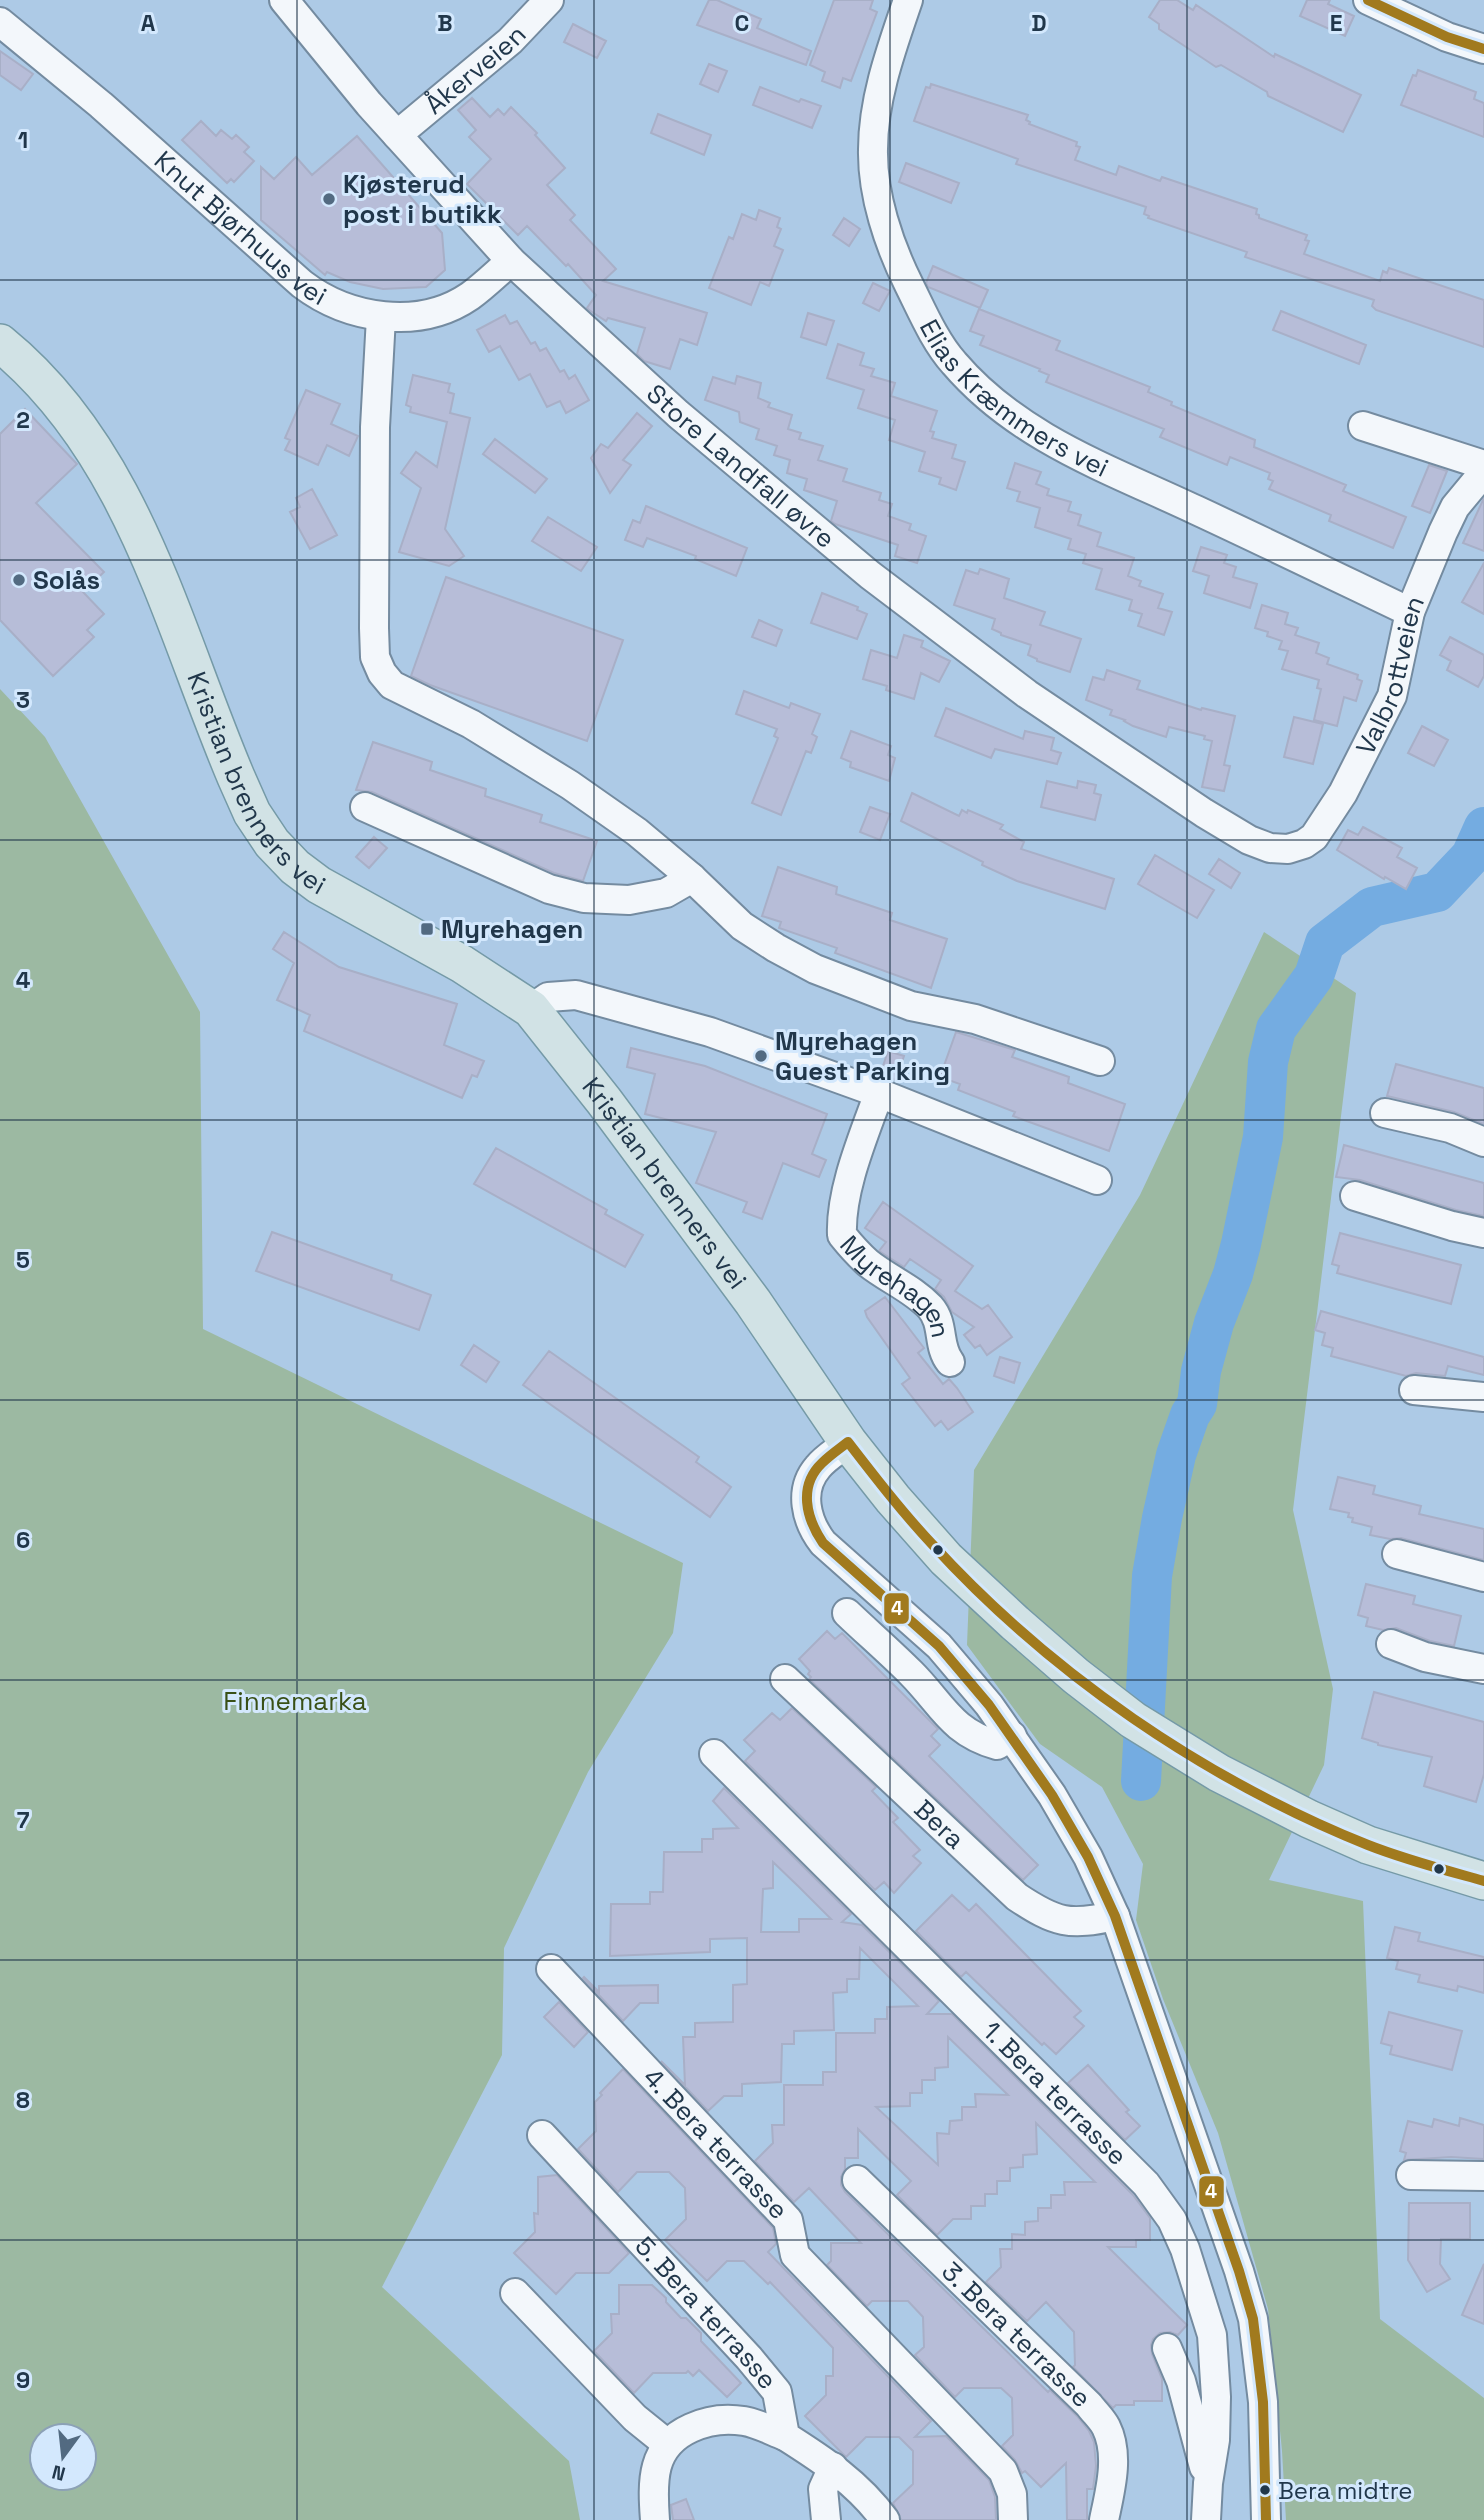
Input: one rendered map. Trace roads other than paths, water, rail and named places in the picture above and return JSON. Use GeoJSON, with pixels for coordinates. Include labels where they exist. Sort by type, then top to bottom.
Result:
{"type":"FeatureCollection","features":[{"type":"Feature","properties":{"kind":"main road","name":"Kristian brenners vei"},"geometry":{"type":"LineString","coordinates":[[0,343],[45,385],[71,417],[93,446],[126,503],[236,777],[252,813],[272,843],[295,867],[319,885],[462,964],[531,1009],[604,1101],[753,1302],[848,1442],[893,1499],[946,1559],[1076,1676],[1133,1720],[1219,1773],[1309,1819],[1368,1845],[1484,1881]]}},
{"type":"Feature","properties":{"kind":"street","name":"Store Landfall øvre"},"geometry":{"type":"LineString","coordinates":[[284,0],[369,104],[511,261],[678,414],[870,575],[1027,694],[1204,813],[1249,840],[1270,848]]}},
{"type":"Feature","properties":{"kind":"street","name":"Åkerveien"},"geometry":{"type":"LineString","coordinates":[[397,135],[510,41],[549,0]]}},
{"type":"Feature","properties":{"kind":"street","name":"Elias Kræmmers vei"},"geometry":{"type":"LineString","coordinates":[[908,0],[889,57],[877,111],[873,149],[878,200],[898,262],[924,315],[952,362],[993,403],[1028,429],[1084,460],[1206,514],[1410,612]]}},
{"type":"Feature","properties":{"kind":"street"},"geometry":{"type":"LineString","coordinates":[[1368,0],[1437,33],[1484,49]]}},
{"type":"Feature","properties":{"kind":"street","name":"Knut Bjørhuus vei"},"geometry":{"type":"LineString","coordinates":[[0,22],[92,98],[302,284],[318,296],[339,306],[381,317],[428,314],[469,296],[511,261]]}},
{"type":"Feature","properties":{"kind":"street"},"geometry":{"type":"LineString","coordinates":[[381,317],[375,427],[374,628],[375,657],[382,673],[392,685],[471,724],[570,785],[637,832],[692,878],[742,926],[815,969],[911,1006],[975,1019],[1100,1061]]}},
{"type":"Feature","properties":{"kind":"street"},"geometry":{"type":"LineString","coordinates":[[1363,426],[1484,465]]}},
{"type":"Feature","properties":{"kind":"street","name":"Valbrottveien"},"geometry":{"type":"LineString","coordinates":[[1270,848],[1288,849],[1314,837],[1343,793],[1392,696],[1410,612],[1455,507],[1484,471]]}},
{"type":"Feature","properties":{"kind":"street"},"geometry":{"type":"LineString","coordinates":[[365,807],[537,884],[584,898],[629,901],[666,893],[692,878]]}},
{"type":"Feature","properties":{"kind":"street"},"geometry":{"type":"LineString","coordinates":[[531,1009],[548,997],[576,995],[710,1032],[879,1093],[1097,1180]]}},
{"type":"Feature","properties":{"kind":"street","name":"Myrehagen"},"geometry":{"type":"LineString","coordinates":[[879,1093],[860,1144],[842,1222],[842,1235],[870,1264],[918,1296],[932,1309],[940,1322],[943,1354],[950,1362]]}},
{"type":"Feature","properties":{"kind":"street"},"geometry":{"type":"LineString","coordinates":[[1385,1113],[1450,1128],[1484,1142]]}},
{"type":"Feature","properties":{"kind":"street"},"geometry":{"type":"LineString","coordinates":[[1355,1196],[1484,1233]]}},
{"type":"Feature","properties":{"kind":"street"},"geometry":{"type":"LineString","coordinates":[[1414,1390],[1484,1398]]}},
{"type":"Feature","properties":{"kind":"street"},"geometry":{"type":"LineString","coordinates":[[848,1442],[817,1468],[810,1481],[806,1503],[807,1517],[812,1529],[823,1543],[939,1646],[989,1705],[1052,1795],[1088,1857],[1115,1916],[1239,2271],[1253,2319],[1263,2402],[1266,2520]]}},
{"type":"Feature","properties":{"kind":"street"},"geometry":{"type":"LineString","coordinates":[[1397,1554],[1484,1577]]}},
{"type":"Feature","properties":{"kind":"street"},"geometry":{"type":"LineString","coordinates":[[847,1613],[913,1675],[959,1728],[997,1745],[1012,1736]]}},
{"type":"Feature","properties":{"kind":"street"},"geometry":{"type":"LineString","coordinates":[[1391,1644],[1425,1657],[1484,1670]]}},
{"type":"Feature","properties":{"kind":"street","name":"Bera"},"geometry":{"type":"LineString","coordinates":[[785,1679],[1017,1896],[1043,1914],[1067,1922],[1088,1922],[1115,1916]]}},
{"type":"Feature","properties":{"kind":"street","name":"1. Bera terrasse"},"geometry":{"type":"LineString","coordinates":[[714,1754],[1146,2185],[1172,2220],[1185,2249],[1212,2335],[1216,2397],[1215,2440],[1208,2483],[1206,2520]]}},
{"type":"Feature","properties":{"kind":"street","name":"4. Bera terrasse"},"geometry":{"type":"LineString","coordinates":[[551,1969],[788,2220],[795,2255],[1003,2470],[1012,2494],[1013,2520]]}},
{"type":"Feature","properties":{"kind":"street","name":"5. Bera terrasse"},"geometry":{"type":"LineString","coordinates":[[542,2135],[749,2358],[777,2392],[785,2436]]}},
{"type":"Feature","properties":{"kind":"street"},"geometry":{"type":"LineString","coordinates":[[1411,2175],[1484,2176]]}},
{"type":"Feature","properties":{"kind":"street","name":"3. Bera terrasse"},"geometry":{"type":"LineString","coordinates":[[857,2180],[1088,2405],[1106,2426],[1113,2450],[1110,2491],[1104,2520]]}},
{"type":"Feature","properties":{"kind":"street"},"geometry":{"type":"LineString","coordinates":[[515,2293],[635,2418],[666,2443]]}},
{"type":"Feature","properties":{"kind":"street"},"geometry":{"type":"LineString","coordinates":[[1167,2348],[1197,2432],[1208,2483]]}},
{"type":"Feature","properties":{"kind":"street"},"geometry":{"type":"LineString","coordinates":[[655,2520],[653,2497],[656,2469],[666,2443],[678,2433],[707,2420],[746,2421],[785,2436],[833,2467],[870,2499],[885,2520]]}},
{"type":"Feature","properties":{"kind":"street"},"geometry":{"type":"LineString","coordinates":[[826,2520],[823,2490],[833,2467]]}},
{"type":"Feature","properties":{"kind":"waterway"},"geometry":{"type":"LineString","coordinates":[[1141,1781],[1152,1576],[1162,1518],[1176,1455],[1190,1415],[1197,1404],[1201,1371],[1214,1323],[1233,1274],[1241,1244],[1263,1137],[1268,1062],[1276,1029],[1314,976],[1325,943],[1372,907],[1437,892],[1471,856],[1484,827]]}},
{"type":"Feature","properties":{"kind":"place","name":"Kjøsterud post i butikk"},"geometry":{"type":"Point","coordinates":[329,199]}},
{"type":"Feature","properties":{"kind":"place","name":"Solås"},"geometry":{"type":"Point","coordinates":[19,580]}},
{"type":"Feature","properties":{"kind":"place","name":"Myrehagen"},"geometry":{"type":"Point","coordinates":[427,929]}},
{"type":"Feature","properties":{"kind":"place","name":"Myrehagen Guest Parking"},"geometry":{"type":"Point","coordinates":[761,1056]}},
{"type":"Feature","properties":{"kind":"place","name":"Bera midtre"},"geometry":{"type":"Point","coordinates":[1265,2490]}},
{"type":"Feature","properties":{"kind":"park label","name":"Finnemarka"},"geometry":{"type":"Point","coordinates":[295,1701]}}]}
